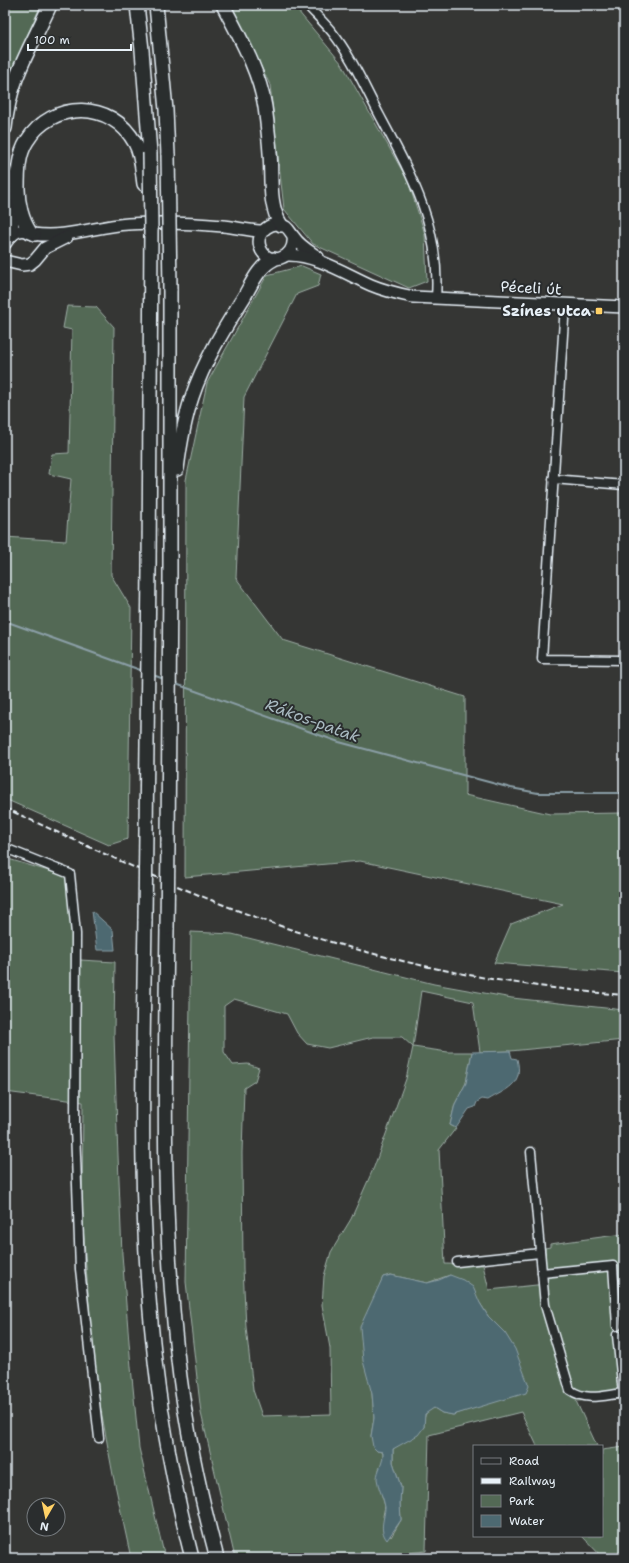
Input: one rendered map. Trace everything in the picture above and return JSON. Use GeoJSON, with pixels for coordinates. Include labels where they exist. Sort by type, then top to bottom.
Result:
{"type":"FeatureCollection","features":[{"type":"Feature","properties":{"kind":"highway"},"geometry":{"type":"LineString","coordinates":[[5,128],[10,96],[19,69],[50,5]]}},
{"type":"Feature","properties":{"kind":"highway"},"geometry":{"type":"LineString","coordinates":[[137,5],[145,79],[150,153],[151,229],[144,1166],[148,1287],[163,1421],[179,1505],[192,1558]]}},
{"type":"Feature","properties":{"kind":"highway"},"geometry":{"type":"LineString","coordinates":[[156,5],[165,102],[168,155],[170,289],[170,577],[166,1136],[168,1229],[171,1290],[180,1378],[193,1459],[217,1558]]}},
{"type":"Feature","properties":{"kind":"highway"},"geometry":{"type":"LineString","coordinates":[[223,5],[252,61],[262,92],[268,130],[273,202],[277,220],[281,225]]}},
{"type":"Feature","properties":{"kind":"highway"},"geometry":{"type":"LineString","coordinates":[[32,233],[24,222],[18,192],[18,170],[22,152],[31,135],[41,125],[58,114],[77,110],[97,112],[106,115],[122,126],[136,144],[140,154],[151,229]]}},
{"type":"Feature","properties":{"kind":"highway"},"geometry":{"type":"LineString","coordinates":[[5,170],[12,215],[7,241]]}},
{"type":"Feature","properties":{"kind":"highway"},"geometry":{"type":"LineString","coordinates":[[170,521],[182,437],[187,414],[197,385],[215,346],[252,283],[265,264],[274,259]]}},
{"type":"Feature","properties":{"kind":"main road"},"geometry":{"type":"LineString","coordinates":[[73,234],[44,236],[21,231],[7,241],[6,253],[9,261],[26,265],[35,260],[39,254],[50,245],[73,234],[94,228],[128,224],[183,223],[263,231]]}},
{"type":"Feature","properties":{"kind":"main road"},"geometry":{"type":"LineString","coordinates":[[209,225],[245,236],[259,246],[265,254],[274,259],[283,258],[287,255],[293,247],[293,237]]}},
{"type":"Feature","properties":{"kind":"main road"},"geometry":{"type":"LineString","coordinates":[[259,246],[260,235],[263,231],[271,225],[281,225],[286,227],[293,237],[305,248],[337,269]]}},
{"type":"Feature","properties":{"kind":"main road"},"geometry":{"type":"LineString","coordinates":[[32,233],[39,242],[39,254]]}},
{"type":"Feature","properties":{"kind":"main road"},"geometry":{"type":"LineString","coordinates":[[287,255],[300,256],[337,269]]}},
{"type":"Feature","properties":{"kind":"main road","name":"Péceli út"},"geometry":{"type":"LineString","coordinates":[[337,269],[371,285],[413,297],[624,307]]}},
{"type":"Feature","properties":{"kind":"street"},"geometry":{"type":"LineString","coordinates":[[307,5],[332,32],[347,54],[409,170],[421,199],[433,240],[437,284],[436,298]]}},
{"type":"Feature","properties":{"kind":"street"},"geometry":{"type":"LineString","coordinates":[[565,304],[542,659],[624,660]]}},
{"type":"Feature","properties":{"kind":"street"},"geometry":{"type":"LineString","coordinates":[[554,480],[624,485]]}},
{"type":"Feature","properties":{"kind":"street"},"geometry":{"type":"LineString","coordinates":[[5,848],[70,874],[76,934],[75,1128],[80,1269],[99,1438]]}},
{"type":"Feature","properties":{"kind":"street"},"geometry":{"type":"LineString","coordinates":[[531,1152],[545,1305],[570,1390],[578,1395],[587,1397],[624,1393],[617,1335]]}},
{"type":"Feature","properties":{"kind":"street"},"geometry":{"type":"LineString","coordinates":[[457,1262],[540,1253]]}},
{"type":"Feature","properties":{"kind":"street"},"geometry":{"type":"LineString","coordinates":[[542,1273],[613,1266],[617,1326]]}},
{"type":"Feature","properties":{"kind":"green space"},"geometry":{"type":"Polygon","coordinates":[[[5,5],[41,5],[5,85],[5,5]]]}},
{"type":"Feature","properties":{"kind":"green space"},"geometry":{"type":"Polygon","coordinates":[[[231,5],[293,5],[342,64],[408,181],[425,234],[427,281],[409,288],[313,244],[284,209],[270,85],[231,5]]]}},
{"type":"Feature","properties":{"kind":"green space"},"geometry":{"type":"Polygon","coordinates":[[[302,266],[321,274],[318,286],[297,294],[244,397],[236,578],[283,640],[465,697],[465,795],[550,814],[624,813],[624,973],[494,963],[511,924],[563,904],[360,861],[185,877],[186,480],[207,383],[267,275],[302,266]]]}},
{"type":"Feature","properties":{"kind":"green space"},"geometry":{"type":"Polygon","coordinates":[[[67,306],[96,307],[114,327],[111,575],[131,608],[128,839],[109,845],[5,799],[5,537],[66,541],[71,479],[49,474],[52,454],[69,453],[72,330],[63,328],[67,306]]]}},
{"type":"Feature","properties":{"kind":"green space"},"geometry":{"type":"Polygon","coordinates":[[[5,858],[72,878],[80,960],[115,962],[114,1034],[117,1131],[122,1254],[131,1367],[139,1448],[165,1558],[131,1558],[113,1475],[94,1372],[82,1213],[83,1102],[5,1092],[5,858]]]}},
{"type":"Feature","properties":{"kind":"green space"},"geometry":{"type":"Polygon","coordinates":[[[191,932],[232,934],[434,984],[512,998],[624,1010],[624,1040],[510,1051],[480,1052],[473,1002],[421,991],[413,1047],[448,1052],[472,1052],[466,1083],[455,1104],[450,1125],[456,1128],[439,1150],[445,1264],[483,1265],[489,1290],[546,1284],[545,1248],[550,1247],[550,1244],[624,1234],[624,1399],[576,1401],[597,1445],[537,1445],[521,1412],[429,1435],[426,1551],[408,1553],[409,1558],[235,1558],[201,1413],[186,1282],[191,932]],[[234,999],[224,1006],[224,1052],[233,1065],[248,1064],[259,1068],[255,1081],[244,1088],[242,1153],[243,1269],[246,1327],[253,1390],[262,1416],[331,1414],[330,1348],[322,1305],[324,1276],[331,1252],[351,1219],[374,1167],[406,1079],[413,1047],[402,1037],[373,1037],[328,1048],[307,1044],[297,1033],[287,1014],[234,999]],[[391,1275],[383,1277],[373,1301],[372,1394],[374,1418],[371,1436],[377,1451],[383,1452],[383,1463],[379,1469],[382,1496],[385,1506],[383,1516],[391,1537],[401,1520],[401,1487],[393,1462],[393,1449],[424,1427],[425,1415],[431,1409],[434,1408],[442,1413],[453,1415],[488,1403],[505,1333],[488,1316],[480,1303],[450,1275],[427,1283],[391,1275]]]}},
{"type":"Feature","properties":{"kind":"green space"},"geometry":{"type":"Polygon","coordinates":[[[624,1447],[624,1558],[603,1558],[583,1537],[603,1537],[603,1450],[624,1447]]]}},
{"type":"Feature","properties":{"kind":"water"},"geometry":{"type":"Polygon","coordinates":[[[92,911],[113,930],[115,950],[97,950],[92,911]]]}},
{"type":"Feature","properties":{"kind":"water"},"geometry":{"type":"Polygon","coordinates":[[[510,1051],[512,1058],[517,1059],[519,1068],[516,1080],[512,1085],[488,1100],[482,1099],[477,1102],[475,1107],[469,1109],[456,1128],[450,1125],[455,1104],[466,1083],[472,1052],[510,1051]]]}},
{"type":"Feature","properties":{"kind":"water"},"geometry":{"type":"Polygon","coordinates":[[[391,1275],[427,1283],[450,1275],[463,1280],[473,1287],[488,1316],[505,1333],[515,1349],[529,1386],[526,1393],[453,1415],[442,1413],[434,1408],[425,1414],[424,1427],[418,1435],[393,1449],[393,1462],[401,1487],[401,1520],[387,1540],[384,1536],[382,1528],[385,1507],[377,1479],[383,1452],[377,1451],[373,1447],[371,1436],[374,1418],[372,1394],[363,1361],[360,1327],[383,1277],[391,1275]]]}},
{"type":"Feature","properties":{"kind":"waterway","name":"Rákos-patak"},"geometry":{"type":"LineString","coordinates":[[5,621],[143,671]]}},
{"type":"Feature","properties":{"kind":"waterway","name":"Rákos-patak"},"geometry":{"type":"LineString","coordinates":[[153,675],[164,679]]}},
{"type":"Feature","properties":{"kind":"waterway","name":"Rákos-patak"},"geometry":{"type":"LineString","coordinates":[[173,683],[339,742],[511,788],[538,793],[624,793]]}},
{"type":"Feature","properties":{"kind":"railway"},"geometry":{"type":"LineString","coordinates":[[5,808],[136,868],[235,910],[312,936],[356,949],[444,970],[534,985],[624,995]]}},
{"type":"Feature","properties":{"kind":"place","name":"Színes utca"},"geometry":{"type":"Point","coordinates":[599,311]}}]}
